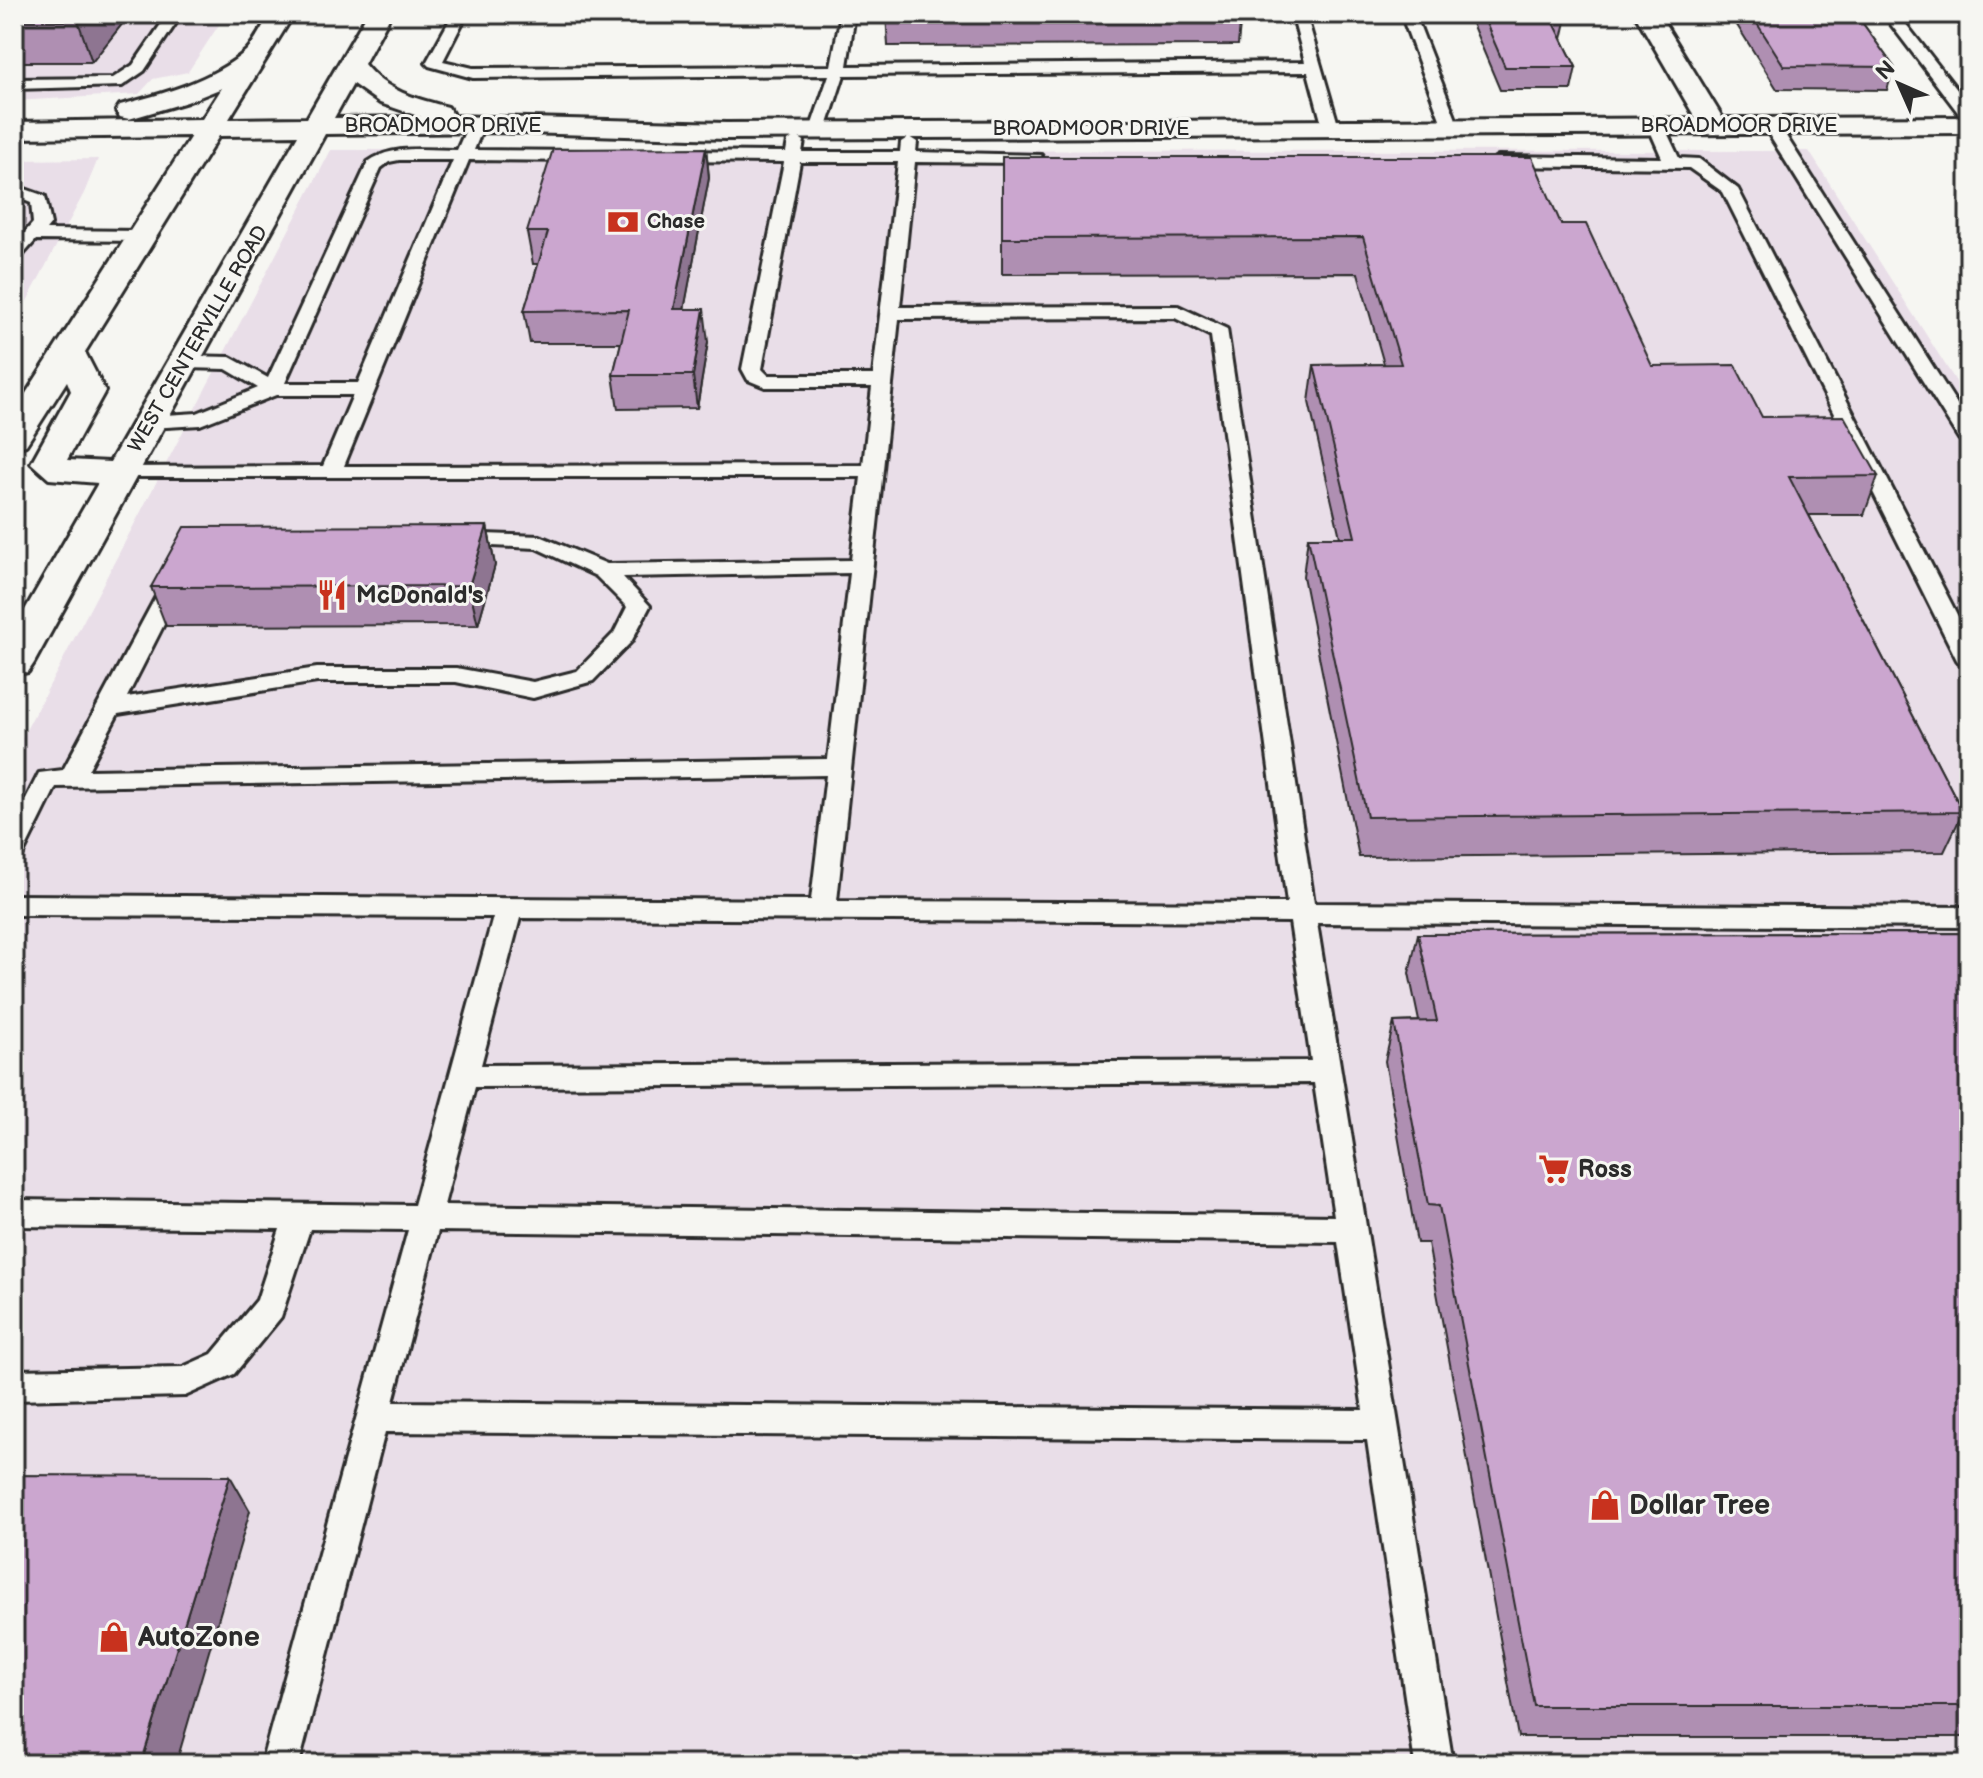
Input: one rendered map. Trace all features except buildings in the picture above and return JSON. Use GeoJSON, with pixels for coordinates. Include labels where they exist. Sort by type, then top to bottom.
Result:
{"type":"FeatureCollection","features":[{"type":"Feature","properties":{"kind":"main road"},"geometry":{"type":"LineString","coordinates":[[14,438],[282,14]]}},
{"type":"Feature","properties":{"kind":"main road","name":"WEST CENTERVILLE ROAD"},"geometry":{"type":"LineString","coordinates":[[14,663],[379,14]]}},
{"type":"Feature","properties":{"kind":"main road"},"geometry":{"type":"LineString","coordinates":[[1647,14],[1713,125]]}},
{"type":"Feature","properties":{"kind":"main road"},"geometry":{"type":"LineString","coordinates":[[14,130],[55,128],[183,97],[229,77],[259,52]]}},
{"type":"Feature","properties":{"kind":"main road"},"geometry":{"type":"LineString","coordinates":[[352,66],[361,80],[378,92],[421,109],[484,124]]}},
{"type":"Feature","properties":{"kind":"main road","name":"BROADMOOR DRIVE"},"geometry":{"type":"LineString","coordinates":[[55,128],[484,124],[909,143],[1331,128],[1969,125]]}},
{"type":"Feature","properties":{"kind":"main road"},"geometry":{"type":"LineString","coordinates":[[69,352],[88,391],[48,463],[61,472],[122,473]]}},
{"type":"Feature","properties":{"kind":"lane"},"geometry":{"type":"LineString","coordinates":[[14,84],[117,83],[139,68],[175,14]]}},
{"type":"Feature","properties":{"kind":"lane"},"geometry":{"type":"LineString","coordinates":[[460,14],[434,63],[473,73],[1312,67]]}},
{"type":"Feature","properties":{"kind":"lane"},"geometry":{"type":"LineString","coordinates":[[848,14],[838,71],[803,139],[752,369],[755,376],[765,381],[882,381]]}},
{"type":"Feature","properties":{"kind":"lane"},"geometry":{"type":"LineString","coordinates":[[1299,14],[1331,128]]}},
{"type":"Feature","properties":{"kind":"lane"},"geometry":{"type":"LineString","coordinates":[[1408,14],[1451,127]]}},
{"type":"Feature","properties":{"kind":"lane"},"geometry":{"type":"LineString","coordinates":[[1890,14],[1969,116]]}},
{"type":"Feature","properties":{"kind":"lane"},"geometry":{"type":"LineString","coordinates":[[331,472],[464,156],[484,124]]}},
{"type":"Feature","properties":{"kind":"lane"},"geometry":{"type":"LineString","coordinates":[[1771,125],[1969,439]]}},
{"type":"Feature","properties":{"kind":"lane"},"geometry":{"type":"LineString","coordinates":[[1656,126],[1673,163]]}},
{"type":"Feature","properties":{"kind":"lane"},"geometry":{"type":"LineString","coordinates":[[653,156],[803,139]]}},
{"type":"Feature","properties":{"kind":"lane"},"geometry":{"type":"LineString","coordinates":[[823,910],[909,143],[1055,158]]}},
{"type":"Feature","properties":{"kind":"lane"},"geometry":{"type":"LineString","coordinates":[[273,389],[374,166],[384,158],[399,155],[606,156]]}},
{"type":"Feature","properties":{"kind":"lane"},"geometry":{"type":"LineString","coordinates":[[1483,161],[1693,163],[1730,189],[1969,660]]}},
{"type":"Feature","properties":{"kind":"lane"},"geometry":{"type":"LineString","coordinates":[[14,190],[39,200],[42,224],[14,254]]}},
{"type":"Feature","properties":{"kind":"lane"},"geometry":{"type":"LineString","coordinates":[[32,235],[143,236]]}},
{"type":"Feature","properties":{"kind":"lane"},"geometry":{"type":"LineString","coordinates":[[890,313],[1178,312],[1220,333],[1302,914],[1434,1764]]}},
{"type":"Feature","properties":{"kind":"lane"},"geometry":{"type":"LineString","coordinates":[[185,362],[230,363],[273,389]]}},
{"type":"Feature","properties":{"kind":"lane"},"geometry":{"type":"LineString","coordinates":[[150,422],[200,419],[273,389],[365,389]]}},
{"type":"Feature","properties":{"kind":"lane"},"geometry":{"type":"LineString","coordinates":[[122,473],[872,471]]}},
{"type":"Feature","properties":{"kind":"lane"},"geometry":{"type":"LineString","coordinates":[[108,708],[317,675],[456,675],[533,690],[585,676],[623,637],[639,606],[604,571],[540,542],[430,538]]}},
{"type":"Feature","properties":{"kind":"lane"},"geometry":{"type":"LineString","coordinates":[[71,779],[141,651],[185,561]]}},
{"type":"Feature","properties":{"kind":"lane"},"geometry":{"type":"LineString","coordinates":[[604,571],[862,566]]}},
{"type":"Feature","properties":{"kind":"lane"},"geometry":{"type":"LineString","coordinates":[[14,848],[48,779],[839,767]]}},
{"type":"Feature","properties":{"kind":"lane"},"geometry":{"type":"LineString","coordinates":[[14,905],[1969,917]]}},
{"type":"Feature","properties":{"kind":"lane"},"geometry":{"type":"LineString","coordinates":[[280,1764],[509,908]]}},
{"type":"Feature","properties":{"kind":"lane"},"geometry":{"type":"LineString","coordinates":[[464,1076],[1327,1072]]}},
{"type":"Feature","properties":{"kind":"lane"},"geometry":{"type":"LineString","coordinates":[[14,1213],[1351,1229]]}},
{"type":"Feature","properties":{"kind":"lane"},"geometry":{"type":"LineString","coordinates":[[14,1385],[185,1381],[223,1364],[270,1307],[299,1217]]}},
{"type":"Feature","properties":{"kind":"lane"},"geometry":{"type":"LineString","coordinates":[[372,1417],[1382,1425]]}},
{"type":"Feature","properties":{"kind":"shaded area"},"geometry":{"type":"Polygon","coordinates":[[[14,14],[226,14],[188,72],[153,79],[139,94],[14,101],[14,14]]]}},
{"type":"Feature","properties":{"kind":"shaded area"},"geometry":{"type":"Polygon","coordinates":[[[331,150],[1809,151],[1969,402],[1969,1764],[14,1764],[14,753],[331,150]]]}},
{"type":"Feature","properties":{"kind":"shaded area"},"geometry":{"type":"Polygon","coordinates":[[[98,159],[84,193],[14,326],[14,160],[98,159]]]}},
{"type":"Feature","properties":{"kind":"place","name":"Chase"},"geometry":{"type":"Point","coordinates":[623,222]}},
{"type":"Feature","properties":{"kind":"place","name":"McDonald's"},"geometry":{"type":"Point","coordinates":[332,595]}},
{"type":"Feature","properties":{"kind":"place","name":"Ross"},"geometry":{"type":"Point","coordinates":[1554,1169]}},
{"type":"Feature","properties":{"kind":"place","name":"Dollar Tree"},"geometry":{"type":"Point","coordinates":[1605,1505]}},
{"type":"Feature","properties":{"kind":"place","name":"AutoZone"},"geometry":{"type":"Point","coordinates":[114,1637]}}]}
